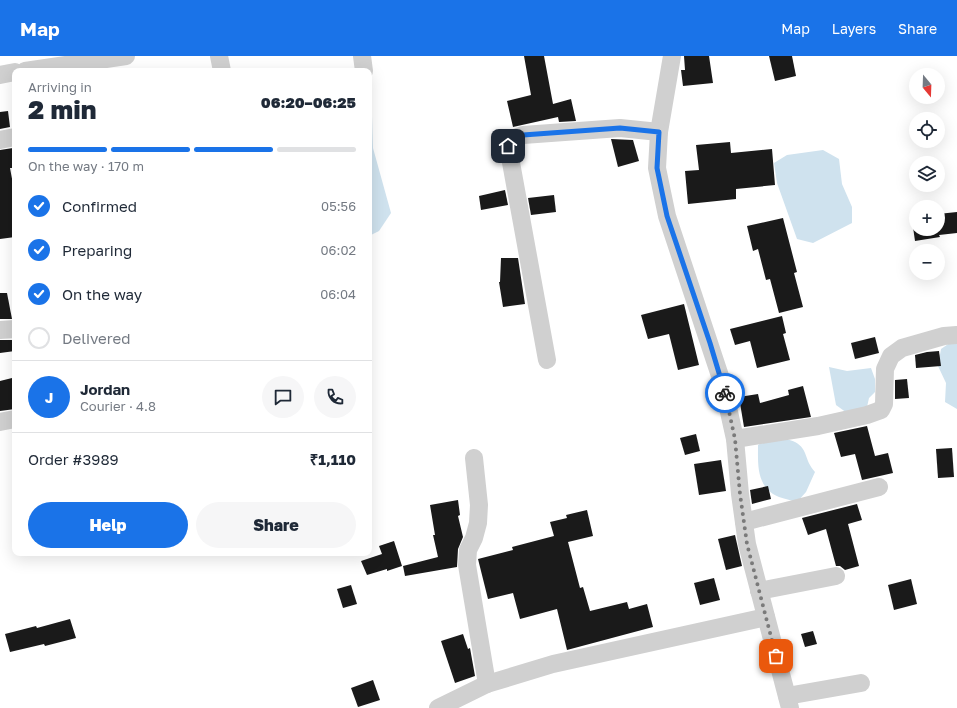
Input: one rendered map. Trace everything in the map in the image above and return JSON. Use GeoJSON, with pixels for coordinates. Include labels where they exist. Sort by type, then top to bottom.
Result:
{"type":"FeatureCollection","features":[{"type":"Feature","properties":{"kind":"street"},"geometry":{"type":"LineString","coordinates":[[45,68],[126,56]]}},
{"type":"Feature","properties":{"kind":"street"},"geometry":{"type":"LineString","coordinates":[[219,56],[221,68]]}},
{"type":"Feature","properties":{"kind":"street"},"geometry":{"type":"LineString","coordinates":[[362,56],[364,68]]}},
{"type":"Feature","properties":{"kind":"street"},"geometry":{"type":"LineString","coordinates":[[672,56],[659,132],[657,168],[667,216],[723,385],[735,439],[740,494],[747,544],[788,702],[861,683]]}},
{"type":"Feature","properties":{"kind":"street"},"geometry":{"type":"LineString","coordinates":[[0,75],[12,73]]}},
{"type":"Feature","properties":{"kind":"street"},"geometry":{"type":"LineString","coordinates":[[546,360],[508,146],[512,139],[523,135],[620,128],[659,132]]}},
{"type":"Feature","properties":{"kind":"street"},"geometry":{"type":"LineString","coordinates":[[0,140],[12,138]]}},
{"type":"Feature","properties":{"kind":"street"},"geometry":{"type":"LineString","coordinates":[[0,330],[12,329]]}},
{"type":"Feature","properties":{"kind":"street"},"geometry":{"type":"LineString","coordinates":[[735,439],[818,426],[881,410],[884,404],[885,369],[891,356],[902,348],[944,336],[957,335]]}},
{"type":"Feature","properties":{"kind":"street"},"geometry":{"type":"LineString","coordinates":[[0,422],[12,420]]}},
{"type":"Feature","properties":{"kind":"street"},"geometry":{"type":"LineString","coordinates":[[474,458],[479,504],[478,523],[474,538],[468,550],[467,565],[487,684]]}},
{"type":"Feature","properties":{"kind":"street"},"geometry":{"type":"LineString","coordinates":[[744,522],[879,487]]}},
{"type":"Feature","properties":{"kind":"street"},"geometry":{"type":"LineString","coordinates":[[759,591],[836,576]]}},
{"type":"Feature","properties":{"kind":"street"},"geometry":{"type":"LineString","coordinates":[[438,708],[487,684],[553,664],[766,617]]}},
{"type":"Feature","properties":{"kind":"water"},"geometry":{"type":"Polygon","coordinates":[[[372,116],[373,148],[391,213],[379,231],[372,234],[372,116]]]}},
{"type":"Feature","properties":{"kind":"water"},"geometry":{"type":"Polygon","coordinates":[[[823,150],[839,159],[842,184],[852,207],[852,223],[813,243],[797,239],[777,183],[774,163],[787,155],[823,150]]]}},
{"type":"Feature","properties":{"kind":"water"},"geometry":{"type":"Polygon","coordinates":[[[957,338],[957,409],[945,402],[946,383],[938,366],[941,349],[957,338]]]}},
{"type":"Feature","properties":{"kind":"water"},"geometry":{"type":"Polygon","coordinates":[[[829,367],[847,371],[871,368],[875,379],[875,392],[869,398],[867,407],[847,413],[836,405],[829,367]]]}},
{"type":"Feature","properties":{"kind":"water"},"geometry":{"type":"Polygon","coordinates":[[[772,437],[796,442],[803,448],[810,465],[815,472],[806,492],[797,502],[771,493],[762,481],[758,460],[758,445],[772,437]]]}},
{"type":"Feature","properties":{"kind":"building"},"geometry":{"type":"Polygon","coordinates":[[[524,56],[544,56],[553,104],[571,99],[576,121],[559,122],[558,117],[513,127],[507,101],[531,95],[524,56]]]}},
{"type":"Feature","properties":{"kind":"building"},"geometry":{"type":"Polygon","coordinates":[[[684,56],[709,56],[713,83],[683,86],[681,70],[685,70],[684,56]]]}},
{"type":"Feature","properties":{"kind":"building"},"geometry":{"type":"Polygon","coordinates":[[[769,56],[792,56],[796,76],[775,81],[769,56]]]}},
{"type":"Feature","properties":{"kind":"building"},"geometry":{"type":"Polygon","coordinates":[[[8,111],[10,127],[0,129],[0,112],[8,111]]]}},
{"type":"Feature","properties":{"kind":"building"},"geometry":{"type":"Polygon","coordinates":[[[611,139],[633,140],[639,161],[618,167],[611,139]]]}},
{"type":"Feature","properties":{"kind":"building"},"geometry":{"type":"Polygon","coordinates":[[[730,142],[731,153],[772,149],[775,185],[736,189],[736,199],[688,204],[685,171],[699,170],[696,145],[730,142]]]}},
{"type":"Feature","properties":{"kind":"building"},"geometry":{"type":"Polygon","coordinates":[[[12,148],[12,168],[10,168],[12,179],[12,237],[0,239],[0,150],[12,148]]]}},
{"type":"Feature","properties":{"kind":"building"},"geometry":{"type":"Polygon","coordinates":[[[505,190],[508,205],[481,210],[479,196],[505,190]]]}},
{"type":"Feature","properties":{"kind":"building"},"geometry":{"type":"Polygon","coordinates":[[[554,195],[556,212],[531,215],[528,198],[554,195]]]}},
{"type":"Feature","properties":{"kind":"building"},"geometry":{"type":"Polygon","coordinates":[[[957,212],[957,233],[945,234],[945,213],[957,212]]]}},
{"type":"Feature","properties":{"kind":"building"},"geometry":{"type":"Polygon","coordinates":[[[783,218],[797,272],[794,273],[803,307],[779,313],[770,279],[766,280],[758,249],[753,251],[747,226],[783,218]]]}},
{"type":"Feature","properties":{"kind":"building"},"geometry":{"type":"Polygon","coordinates":[[[914,236],[940,237],[915,241],[914,236]]]}},
{"type":"Feature","properties":{"kind":"building"},"geometry":{"type":"Polygon","coordinates":[[[501,258],[518,258],[525,304],[503,307],[499,282],[501,258]]]}},
{"type":"Feature","properties":{"kind":"building"},"geometry":{"type":"Polygon","coordinates":[[[0,293],[7,293],[12,319],[0,319],[0,293]]]}},
{"type":"Feature","properties":{"kind":"building"},"geometry":{"type":"Polygon","coordinates":[[[684,304],[699,365],[678,370],[669,334],[648,339],[641,315],[684,304]]]}},
{"type":"Feature","properties":{"kind":"building"},"geometry":{"type":"Polygon","coordinates":[[[782,316],[786,333],[783,334],[790,360],[757,368],[750,341],[735,345],[730,329],[782,316]]]}},
{"type":"Feature","properties":{"kind":"building"},"geometry":{"type":"Polygon","coordinates":[[[875,337],[879,353],[855,359],[851,343],[875,337]]]}},
{"type":"Feature","properties":{"kind":"building"},"geometry":{"type":"Polygon","coordinates":[[[0,340],[12,340],[12,351],[0,353],[0,340]]]}},
{"type":"Feature","properties":{"kind":"building"},"geometry":{"type":"Polygon","coordinates":[[[939,351],[941,366],[916,368],[915,355],[939,351]]]}},
{"type":"Feature","properties":{"kind":"building"},"geometry":{"type":"Polygon","coordinates":[[[12,378],[12,409],[0,411],[0,381],[12,378]]]}},
{"type":"Feature","properties":{"kind":"building"},"geometry":{"type":"Polygon","coordinates":[[[907,379],[909,398],[895,399],[895,380],[907,379]]]}},
{"type":"Feature","properties":{"kind":"building"},"geometry":{"type":"Polygon","coordinates":[[[803,386],[811,417],[744,427],[739,397],[758,394],[760,403],[789,395],[788,390],[803,386]]]}},
{"type":"Feature","properties":{"kind":"building"},"geometry":{"type":"Polygon","coordinates":[[[867,426],[875,456],[888,453],[893,473],[862,480],[855,454],[841,457],[834,433],[867,426]]]}},
{"type":"Feature","properties":{"kind":"building"},"geometry":{"type":"Polygon","coordinates":[[[696,434],[700,451],[685,455],[680,438],[696,434]]]}},
{"type":"Feature","properties":{"kind":"building"},"geometry":{"type":"Polygon","coordinates":[[[952,448],[954,477],[938,478],[936,449],[952,448]]]}},
{"type":"Feature","properties":{"kind":"building"},"geometry":{"type":"Polygon","coordinates":[[[721,460],[726,491],[699,495],[694,464],[721,460]]]}},
{"type":"Feature","properties":{"kind":"building"},"geometry":{"type":"Polygon","coordinates":[[[768,486],[771,499],[752,504],[750,490],[768,486]]]}},
{"type":"Feature","properties":{"kind":"building"},"geometry":{"type":"Polygon","coordinates":[[[458,500],[460,515],[458,516],[463,537],[458,549],[457,567],[405,576],[403,566],[438,557],[433,535],[435,535],[430,505],[458,500]]]}},
{"type":"Feature","properties":{"kind":"building"},"geometry":{"type":"Polygon","coordinates":[[[857,504],[862,520],[848,524],[859,566],[845,570],[840,566],[836,566],[826,529],[808,535],[802,518],[857,504]]]}},
{"type":"Feature","properties":{"kind":"building"},"geometry":{"type":"Polygon","coordinates":[[[587,510],[593,536],[568,542],[580,588],[583,587],[590,611],[627,602],[629,609],[647,604],[653,627],[567,650],[557,609],[520,619],[513,593],[488,599],[478,559],[513,550],[512,547],[554,536],[550,522],[567,518],[566,515],[587,510]]]}},
{"type":"Feature","properties":{"kind":"building"},"geometry":{"type":"Polygon","coordinates":[[[735,535],[742,566],[726,570],[718,539],[735,535]]]}},
{"type":"Feature","properties":{"kind":"building"},"geometry":{"type":"Polygon","coordinates":[[[394,541],[402,566],[367,575],[361,561],[382,554],[379,546],[394,541]]]}},
{"type":"Feature","properties":{"kind":"building"},"geometry":{"type":"Polygon","coordinates":[[[714,578],[720,600],[700,605],[694,583],[714,578]]]}},
{"type":"Feature","properties":{"kind":"building"},"geometry":{"type":"Polygon","coordinates":[[[911,579],[917,604],[894,610],[888,585],[911,579]]]}},
{"type":"Feature","properties":{"kind":"building"},"geometry":{"type":"Polygon","coordinates":[[[351,585],[357,604],[343,608],[337,589],[351,585]]]}},
{"type":"Feature","properties":{"kind":"building"},"geometry":{"type":"Polygon","coordinates":[[[70,619],[76,638],[45,646],[44,644],[10,652],[5,634],[36,626],[37,628],[70,619]]]}},
{"type":"Feature","properties":{"kind":"building"},"geometry":{"type":"Polygon","coordinates":[[[813,631],[817,644],[805,647],[801,634],[813,631]]]}},
{"type":"Feature","properties":{"kind":"building"},"geometry":{"type":"Polygon","coordinates":[[[463,634],[468,649],[470,648],[475,676],[455,683],[441,641],[463,634]]]}},
{"type":"Feature","properties":{"kind":"building"},"geometry":{"type":"Polygon","coordinates":[[[373,680],[380,700],[358,707],[351,688],[373,680]]]}},
{"type":"Feature","properties":{"kind":"way so far"},"geometry":{"type":"LineString","coordinates":[[725,393],[735,439],[740,494],[747,544],[776,656]]}},
{"type":"Feature","properties":{"kind":"route"},"geometry":{"type":"LineString","coordinates":[[508,146],[512,139],[523,135],[620,128],[659,132],[657,168],[667,216],[710,343],[725,393]]}}]}
